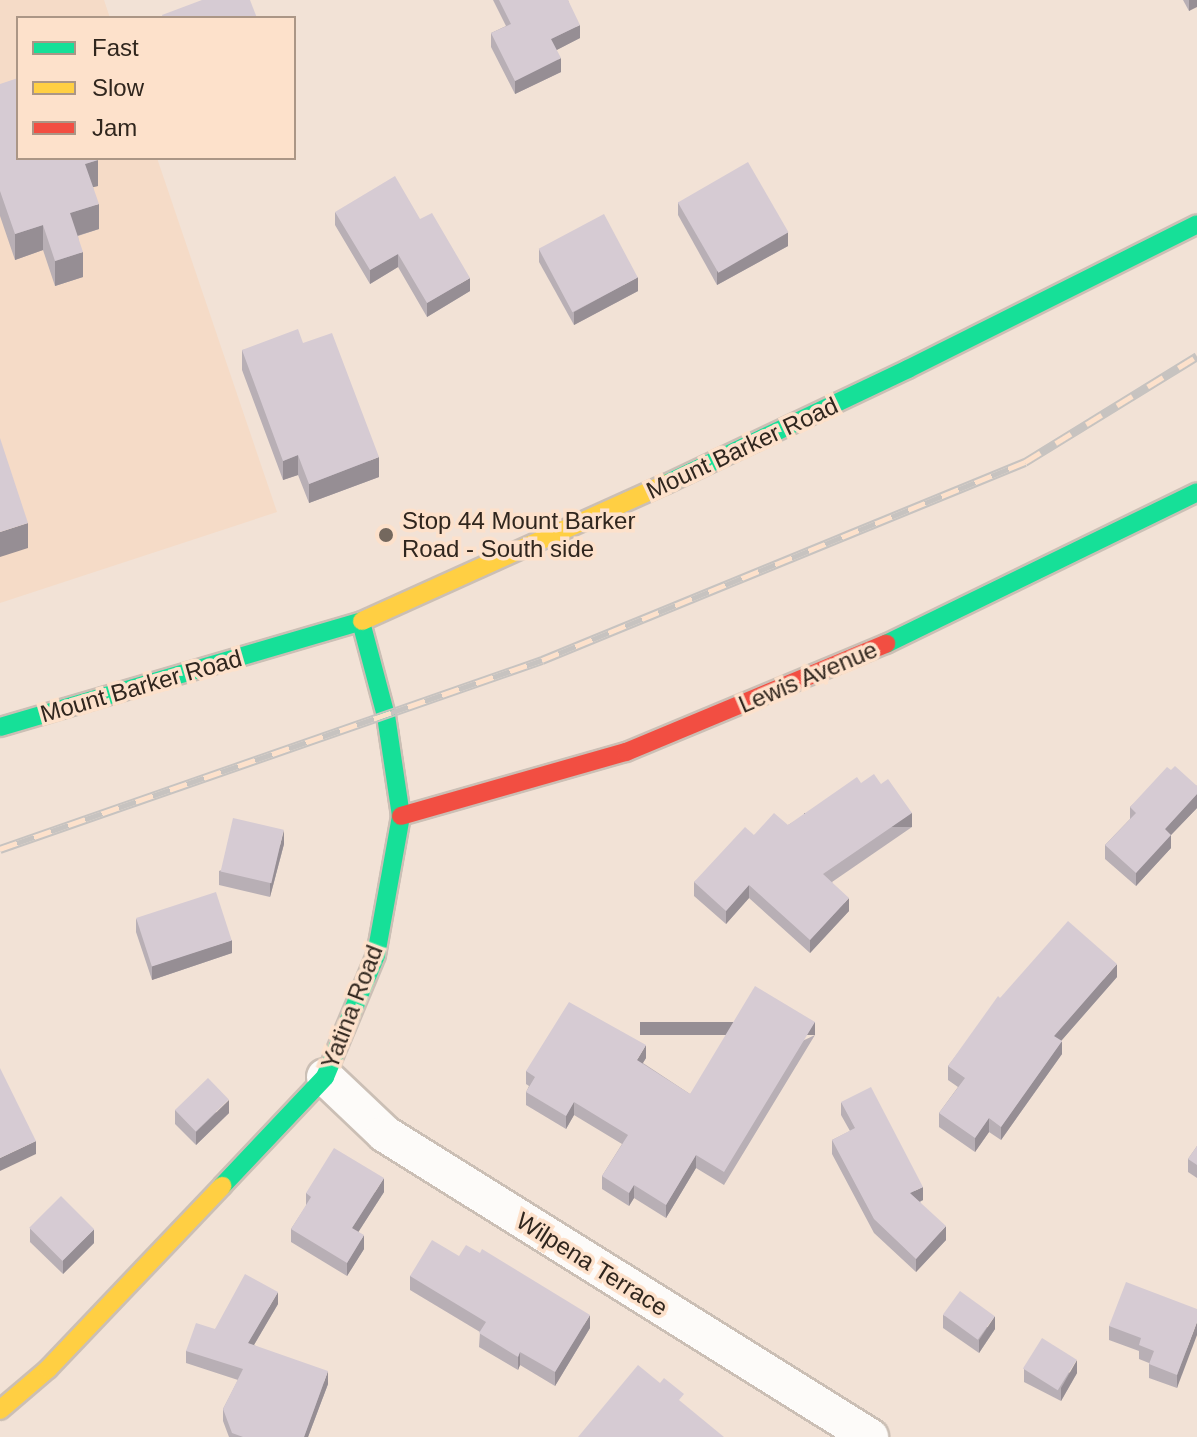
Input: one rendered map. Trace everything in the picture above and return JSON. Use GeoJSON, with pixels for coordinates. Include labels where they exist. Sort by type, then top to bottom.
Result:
{"type":"FeatureCollection","features":[{"type":"Feature","properties":{"kind":"street","name":"Mount Barker Road"},"geometry":{"type":"LineString","coordinates":[[0,727],[361,622],[661,486],[1197,224]]}},
{"type":"Feature","properties":{"kind":"street","name":"Lewis Avenue"},"geometry":{"type":"LineString","coordinates":[[401,816],[626,752],[866,654],[1197,492]]}},
{"type":"Feature","properties":{"kind":"street","name":"Yatina Road"},"geometry":{"type":"LineString","coordinates":[[0,1410],[48,1369],[325,1077],[376,955],[401,816],[386,716],[361,622]]}},
{"type":"Feature","properties":{"kind":"street","name":"Wilpena Terrace"},"geometry":{"type":"LineString","coordinates":[[325,1077],[385,1134],[870,1437]]}},
{"type":"Feature","properties":{"kind":"shaded area"},"geometry":{"type":"Polygon","coordinates":[[[0,0],[104,0],[109,16],[16,16],[16,160],[158,160],[277,512],[0,603],[0,0]]]}},
{"type":"Feature","properties":{"kind":"building"},"geometry":{"type":"Polygon","coordinates":[[[202,0],[250,0],[256,16],[162,16],[202,0]]]}},
{"type":"Feature","properties":{"kind":"building"},"geometry":{"type":"Polygon","coordinates":[[[499,0],[568,0],[580,25],[551,39],[561,58],[515,81],[491,33],[511,24],[499,0]]]}},
{"type":"Feature","properties":{"kind":"building"},"geometry":{"type":"Polygon","coordinates":[[[16,79],[16,160],[98,160],[85,164],[99,204],[70,213],[83,252],[55,261],[43,225],[15,234],[0,191],[0,84],[16,79]]]}},
{"type":"Feature","properties":{"kind":"building"},"geometry":{"type":"Polygon","coordinates":[[[748,162],[788,232],[718,273],[678,202],[748,162]]]}},
{"type":"Feature","properties":{"kind":"building"},"geometry":{"type":"Polygon","coordinates":[[[395,176],[420,219],[432,213],[470,278],[427,303],[398,254],[370,270],[335,212],[395,176]]]}},
{"type":"Feature","properties":{"kind":"building"},"geometry":{"type":"Polygon","coordinates":[[[604,214],[638,278],[572,312],[539,249],[604,214]]]}},
{"type":"Feature","properties":{"kind":"building"},"geometry":{"type":"Polygon","coordinates":[[[298,329],[303,343],[332,333],[379,457],[309,484],[298,455],[283,461],[242,350],[298,329]]]}},
{"type":"Feature","properties":{"kind":"building"},"geometry":{"type":"Polygon","coordinates":[[[0,438],[28,523],[0,532],[0,438]]]}},
{"type":"Feature","properties":{"kind":"building"},"geometry":{"type":"Polygon","coordinates":[[[1175,766],[1197,786],[1197,794],[1165,829],[1171,835],[1136,873],[1105,845],[1136,813],[1130,807],[1167,767],[1171,770],[1175,766]]]}},
{"type":"Feature","properties":{"kind":"building"},"geometry":{"type":"Polygon","coordinates":[[[874,774],[881,784],[888,779],[912,813],[823,874],[849,898],[810,940],[749,885],[726,911],[694,882],[745,827],[754,835],[774,813],[788,825],[857,777],[861,783],[874,774]]]}},
{"type":"Feature","properties":{"kind":"building"},"geometry":{"type":"Polygon","coordinates":[[[233,818],[284,830],[271,883],[221,872],[233,818]]]}},
{"type":"Feature","properties":{"kind":"building"},"geometry":{"type":"Polygon","coordinates":[[[216,892],[232,941],[152,966],[136,918],[216,892]]]}},
{"type":"Feature","properties":{"kind":"building"},"geometry":{"type":"Polygon","coordinates":[[[1068,921],[1117,964],[1054,1036],[1062,1041],[1001,1127],[989,1118],[975,1138],[939,1113],[965,1078],[948,1066],[998,996],[1000,998],[1068,921]]]}},
{"type":"Feature","properties":{"kind":"building"},"geometry":{"type":"Polygon","coordinates":[[[755,986],[815,1022],[724,1172],[696,1155],[666,1205],[634,1185],[629,1193],[602,1176],[628,1135],[574,1102],[566,1116],[526,1092],[535,1077],[526,1071],[569,1002],[646,1045],[637,1060],[690,1094],[755,986]]]}},
{"type":"Feature","properties":{"kind":"building"},"geometry":{"type":"Polygon","coordinates":[[[0,1068],[36,1141],[0,1158],[0,1068]]]}},
{"type":"Feature","properties":{"kind":"building"},"geometry":{"type":"Polygon","coordinates":[[[208,1078],[229,1100],[196,1132],[175,1110],[208,1078]]]}},
{"type":"Feature","properties":{"kind":"building"},"geometry":{"type":"Polygon","coordinates":[[[871,1087],[923,1187],[910,1193],[946,1226],[916,1259],[874,1219],[832,1140],[855,1128],[841,1102],[871,1087]]]}},
{"type":"Feature","properties":{"kind":"building"},"geometry":{"type":"Polygon","coordinates":[[[1197,1146],[1197,1165],[1188,1159],[1197,1146]]]}},
{"type":"Feature","properties":{"kind":"building"},"geometry":{"type":"Polygon","coordinates":[[[334,1148],[384,1178],[352,1228],[364,1235],[347,1263],[291,1229],[311,1197],[306,1193],[334,1148]]]}},
{"type":"Feature","properties":{"kind":"building"},"geometry":{"type":"Polygon","coordinates":[[[61,1196],[94,1229],[62,1261],[29,1228],[61,1196]]]}},
{"type":"Feature","properties":{"kind":"building"},"geometry":{"type":"Polygon","coordinates":[[[432,1240],[459,1256],[466,1245],[480,1253],[482,1249],[590,1315],[555,1372],[520,1352],[518,1357],[479,1333],[486,1322],[410,1276],[432,1240]]]}},
{"type":"Feature","properties":{"kind":"building"},"geometry":{"type":"Polygon","coordinates":[[[245,1274],[278,1292],[248,1343],[328,1371],[304,1437],[243,1437],[232,1433],[223,1409],[243,1369],[186,1351],[196,1323],[215,1329],[245,1274]]]}},
{"type":"Feature","properties":{"kind":"building"},"geometry":{"type":"Polygon","coordinates":[[[1126,1282],[1197,1309],[1197,1322],[1177,1375],[1149,1364],[1154,1351],[1139,1345],[1141,1338],[1109,1326],[1126,1282]]]}},
{"type":"Feature","properties":{"kind":"building"},"geometry":{"type":"Polygon","coordinates":[[[960,1291],[995,1316],[978,1340],[943,1314],[960,1291]]]}},
{"type":"Feature","properties":{"kind":"building"},"geometry":{"type":"Polygon","coordinates":[[[1042,1338],[1077,1360],[1058,1390],[1023,1369],[1042,1338]]]}},
{"type":"Feature","properties":{"kind":"building"},"geometry":{"type":"Polygon","coordinates":[[[638,1365],[660,1383],[664,1378],[684,1394],[679,1400],[724,1437],[578,1437],[638,1365]]]}},
{"type":"Feature","properties":{"kind":"railway"},"geometry":{"type":"LineString","coordinates":[[0,849],[542,660],[1025,462],[1197,356]]}},
{"type":"Feature","properties":{"kind":"traffic: fast"},"geometry":{"type":"LineString","coordinates":[[666,484],[908,369],[1197,224]]}},
{"type":"Feature","properties":{"kind":"traffic: fast"},"geometry":{"type":"LineString","coordinates":[[886,644],[1197,492]]}},
{"type":"Feature","properties":{"kind":"traffic: fast"},"geometry":{"type":"LineString","coordinates":[[0,727],[362,621]]}},
{"type":"Feature","properties":{"kind":"traffic: fast"},"geometry":{"type":"LineString","coordinates":[[222,1186],[325,1077],[376,955],[401,816],[386,716],[361,622]]}},
{"type":"Feature","properties":{"kind":"traffic: slow"},"geometry":{"type":"LineString","coordinates":[[362,621],[666,484]]}},
{"type":"Feature","properties":{"kind":"traffic: slow"},"geometry":{"type":"LineString","coordinates":[[0,1410],[48,1369],[222,1186]]}},
{"type":"Feature","properties":{"kind":"traffic: jam"},"geometry":{"type":"LineString","coordinates":[[401,816],[626,752],[886,644]]}},
{"type":"Feature","properties":{"kind":"place","name":"Stop 44 Mount Barker Road - South side"},"geometry":{"type":"Point","coordinates":[386,535]}}]}
